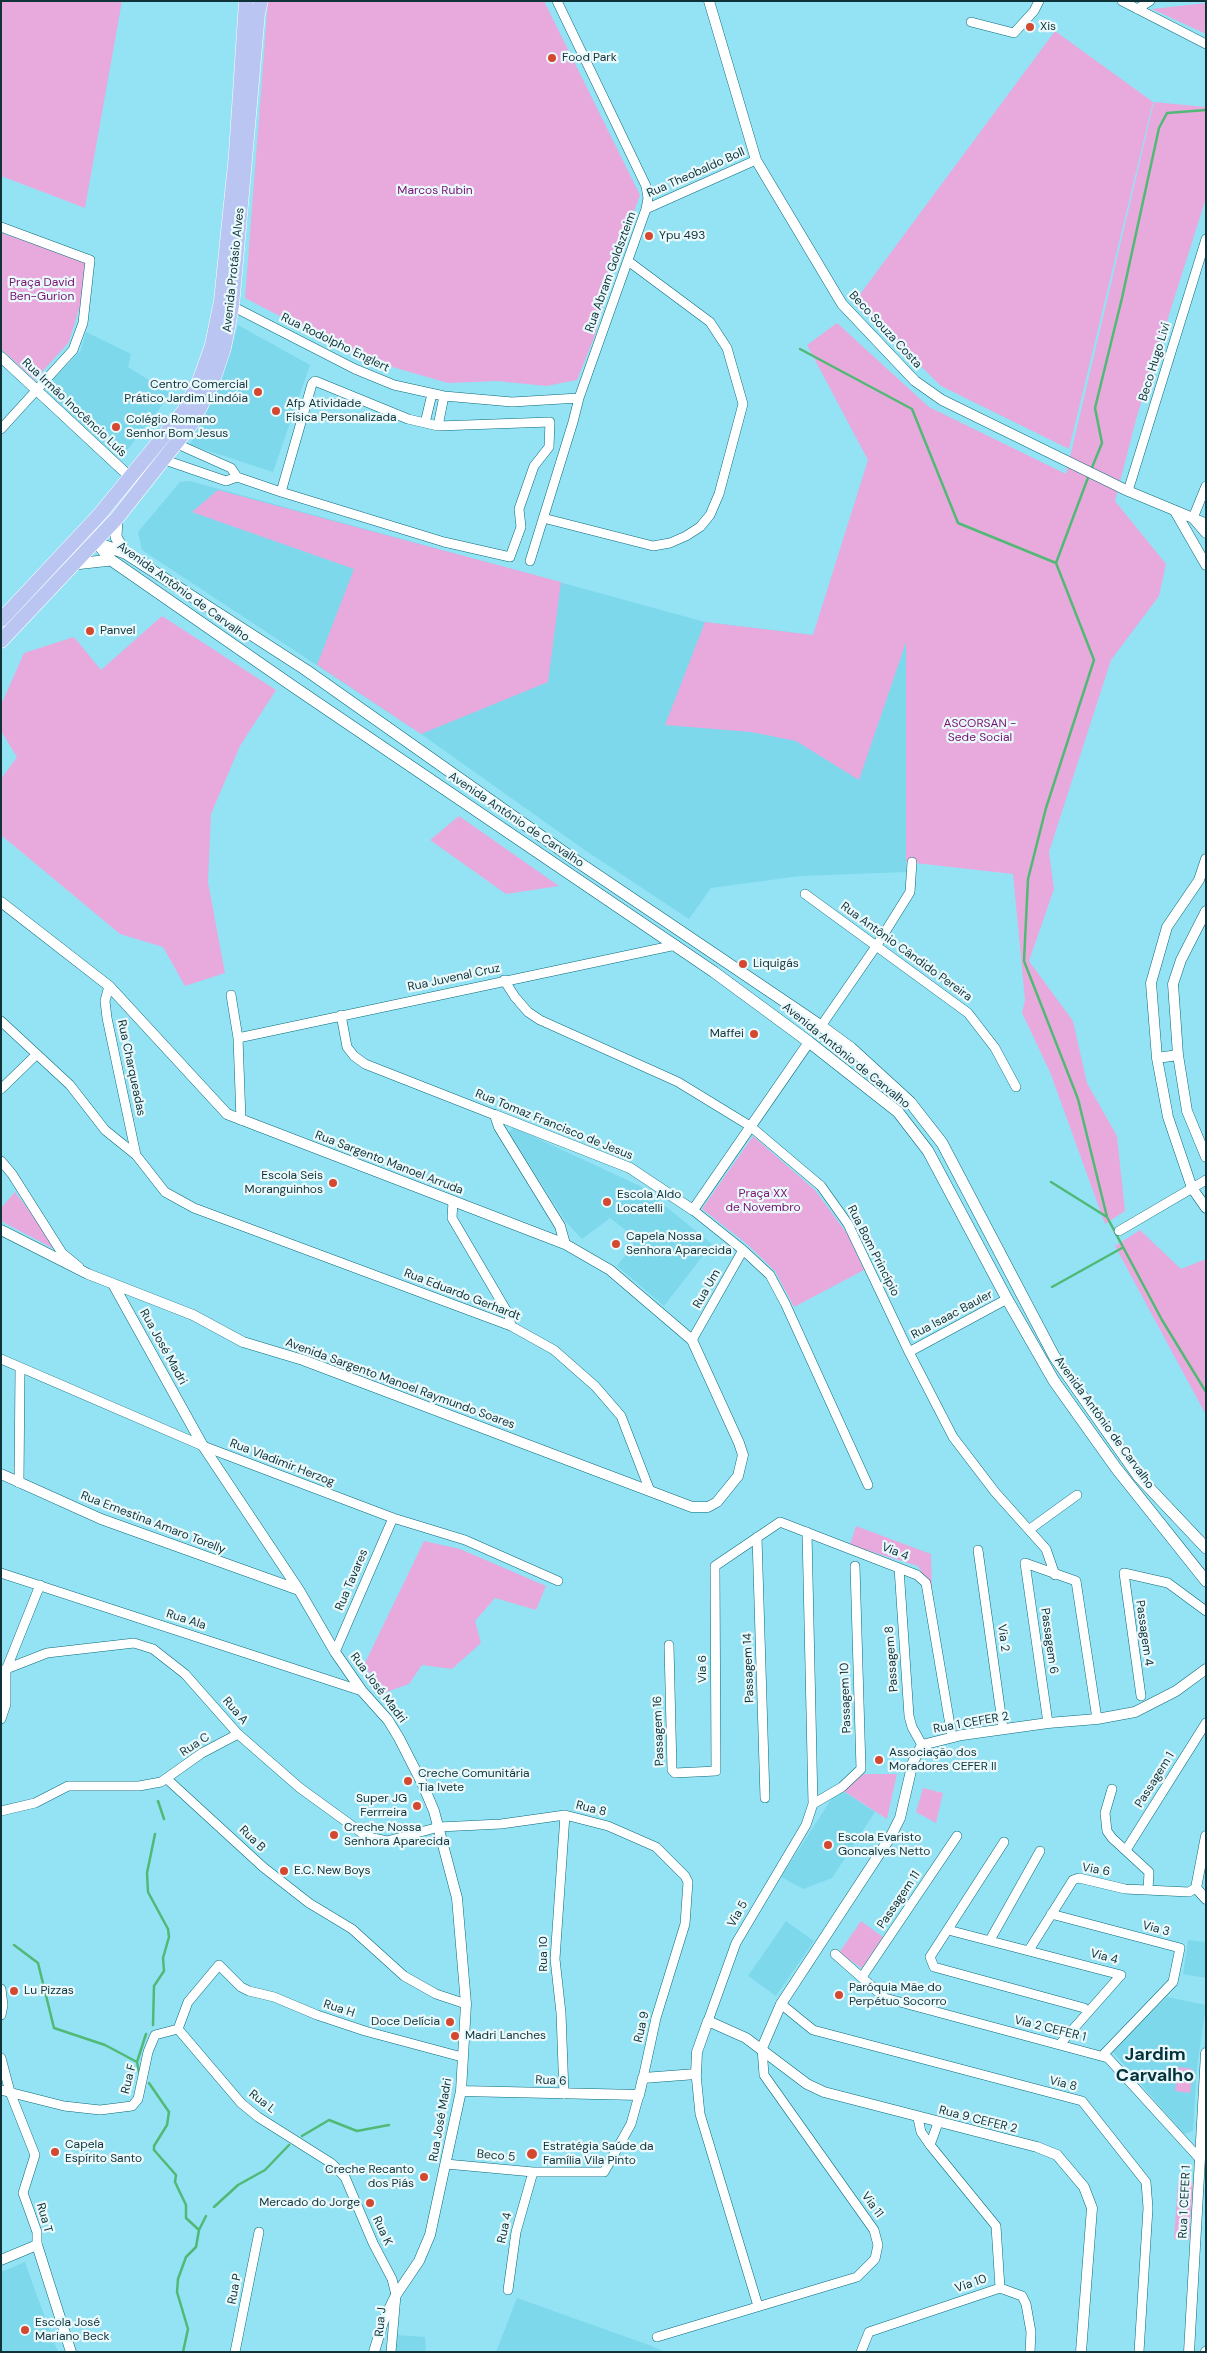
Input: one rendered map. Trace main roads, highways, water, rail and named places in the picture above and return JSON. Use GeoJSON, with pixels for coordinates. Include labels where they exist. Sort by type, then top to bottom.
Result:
{"type":"FeatureCollection","features":[{"type":"Feature","properties":{"kind":"main road","name":"Avenida Protásio Alves"},"geometry":{"type":"LineString","coordinates":[[1,620],[100,514],[184,411],[200,379],[212,345],[221,300],[236,154],[246,1]]}},
{"type":"Feature","properties":{"kind":"main road","name":"Avenida Protásio Alves"},"geometry":{"type":"LineString","coordinates":[[1,641],[117,518],[192,423],[212,384],[224,348],[232,306],[258,14],[261,1]]}},
{"type":"Feature","properties":{"kind":"main road"},"geometry":{"type":"LineString","coordinates":[[78,538],[96,542],[100,514]]}},
{"type":"Feature","properties":{"kind":"main road"},"geometry":{"type":"LineString","coordinates":[[117,518],[116,537],[125,553]]}},
{"type":"Feature","properties":{"kind":"main road","name":"Avenida Antônio de Carvalho"},"geometry":{"type":"LineString","coordinates":[[96,542],[125,553],[320,679],[575,860],[838,1038],[910,1102],[942,1143],[1054,1356],[1139,1477],[1206,1548]]}},
{"type":"Feature","properties":{"kind":"main road","name":"Avenida Antônio de Carvalho"},"geometry":{"type":"LineString","coordinates":[[96,542],[111,560],[294,688],[676,946],[810,1042],[898,1112],[928,1151],[1007,1300],[1054,1381],[1116,1468],[1206,1581]]}},
{"type":"Feature","properties":{"kind":"main road"},"geometry":{"type":"LineString","coordinates":[[74,564],[111,560]]}},
{"type":"Feature","properties":{"kind":"main road"},"geometry":{"type":"LineString","coordinates":[[294,688],[306,670]]}},
{"type":"Feature","properties":{"kind":"main road"},"geometry":{"type":"LineString","coordinates":[[308,697],[320,679]]}},
{"type":"Feature","properties":{"kind":"main road"},"geometry":{"type":"LineString","coordinates":[[790,1028],[808,1034],[821,1026]]}},
{"type":"Feature","properties":{"kind":"main road"},"geometry":{"type":"LineString","coordinates":[[810,1042],[820,1034],[838,1038]]}},
{"type":"Feature","properties":{"kind":"waterway"},"geometry":{"type":"LineString","coordinates":[[1091,470],[1102,443],[1095,408],[1122,298],[1159,128],[1167,113],[1206,110]]}},
{"type":"Feature","properties":{"kind":"waterway"},"geometry":{"type":"LineString","coordinates":[[800,349],[912,409],[958,523],[1056,563]]}},
{"type":"Feature","properties":{"kind":"waterway"},"geometry":{"type":"LineString","coordinates":[[1089,475],[1056,563],[1094,660],[1046,808],[1028,879],[1024,961],[1078,1099],[1107,1217],[1162,1320],[1206,1392]]}},
{"type":"Feature","properties":{"kind":"waterway"},"geometry":{"type":"LineString","coordinates":[[1051,1182],[1107,1217]]}},
{"type":"Feature","properties":{"kind":"waterway"},"geometry":{"type":"LineString","coordinates":[[1052,1287],[1122,1248]]}},
{"type":"Feature","properties":{"kind":"waterway"},"geometry":{"type":"LineString","coordinates":[[158,1801],[164,1819]]}},
{"type":"Feature","properties":{"kind":"waterway"},"geometry":{"type":"LineString","coordinates":[[153,2025],[154,1986],[164,1971],[163,1958],[169,1937],[168,1929],[148,1892],[147,1873],[155,1834]]}},
{"type":"Feature","properties":{"kind":"waterway"},"geometry":{"type":"LineString","coordinates":[[14,1945],[38,1963],[54,2028],[105,2045],[137,2062]]}},
{"type":"Feature","properties":{"kind":"waterway"},"geometry":{"type":"LineString","coordinates":[[139,2072],[137,2062],[146,2034]]}},
{"type":"Feature","properties":{"kind":"waterway"},"geometry":{"type":"LineString","coordinates":[[149,2083],[169,2112],[167,2125],[154,2146],[154,2150],[176,2175],[175,2182],[186,2205],[186,2218],[199,2230],[196,2247],[186,2257],[178,2279],[177,2292],[188,2329],[183,2352]]}},
{"type":"Feature","properties":{"kind":"waterway"},"geometry":{"type":"LineString","coordinates":[[302,2136],[329,2120],[357,2131],[389,2125]]}},
{"type":"Feature","properties":{"kind":"waterway"},"geometry":{"type":"LineString","coordinates":[[214,2207],[238,2185],[265,2170],[289,2145]]}},
{"type":"Feature","properties":{"kind":"waterway"},"geometry":{"type":"LineString","coordinates":[[199,2230],[206,2216]]}},
{"type":"Feature","properties":{"kind":"place","name":"Xis"},"geometry":{"type":"Point","coordinates":[1030,27]}},
{"type":"Feature","properties":{"kind":"place","name":"Food Park"},"geometry":{"type":"Point","coordinates":[552,58]}},
{"type":"Feature","properties":{"kind":"place","name":"Ypu 493"},"geometry":{"type":"Point","coordinates":[649,236]}},
{"type":"Feature","properties":{"kind":"place","name":"Centro Comercial Prático Jardim Lindóia"},"geometry":{"type":"Point","coordinates":[258,392]}},
{"type":"Feature","properties":{"kind":"place","name":"Afp Atividade Física Personalizada"},"geometry":{"type":"Point","coordinates":[276,411]}},
{"type":"Feature","properties":{"kind":"place","name":"Colégio Romano Senhor Bom Jesus"},"geometry":{"type":"Point","coordinates":[116,427]}},
{"type":"Feature","properties":{"kind":"place","name":"Panvel"},"geometry":{"type":"Point","coordinates":[90,631]}},
{"type":"Feature","properties":{"kind":"place","name":"Liquigás"},"geometry":{"type":"Point","coordinates":[743,964]}},
{"type":"Feature","properties":{"kind":"place","name":"Maffei"},"geometry":{"type":"Point","coordinates":[754,1034]}},
{"type":"Feature","properties":{"kind":"place","name":"Escola Seis Moranguinhos"},"geometry":{"type":"Point","coordinates":[333,1183]}},
{"type":"Feature","properties":{"kind":"place","name":"Escola Aldo Locatelli"},"geometry":{"type":"Point","coordinates":[607,1202]}},
{"type":"Feature","properties":{"kind":"place","name":"Capela Nossa Senhora Aparecida"},"geometry":{"type":"Point","coordinates":[616,1244]}},
{"type":"Feature","properties":{"kind":"place","name":"Associação dos Moradores CEFER II"},"geometry":{"type":"Point","coordinates":[879,1760]}},
{"type":"Feature","properties":{"kind":"place","name":"Creche Comunitária Tia Ivete"},"geometry":{"type":"Point","coordinates":[408,1781]}},
{"type":"Feature","properties":{"kind":"place","name":"Super JG Ferrreira"},"geometry":{"type":"Point","coordinates":[417,1806]}},
{"type":"Feature","properties":{"kind":"place","name":"Creche Nossa Senhora Aparecida"},"geometry":{"type":"Point","coordinates":[334,1835]}},
{"type":"Feature","properties":{"kind":"place","name":"Escola Evaristo Goncalves Netto"},"geometry":{"type":"Point","coordinates":[828,1845]}},
{"type":"Feature","properties":{"kind":"place","name":"E.C. New Boys"},"geometry":{"type":"Point","coordinates":[284,1871]}},
{"type":"Feature","properties":{"kind":"place","name":"Lu Pizzas"},"geometry":{"type":"Point","coordinates":[14,1991]}},
{"type":"Feature","properties":{"kind":"place","name":"Paróquia Mãe do Perpétuo Socorro"},"geometry":{"type":"Point","coordinates":[839,1995]}},
{"type":"Feature","properties":{"kind":"place","name":"Doce Delícia"},"geometry":{"type":"Point","coordinates":[450,2022]}},
{"type":"Feature","properties":{"kind":"place","name":"Madri Lanches"},"geometry":{"type":"Point","coordinates":[455,2036]}},
{"type":"Feature","properties":{"kind":"place","name":"Capela Espírito Santo"},"geometry":{"type":"Point","coordinates":[55,2152]}},
{"type":"Feature","properties":{"kind":"place","name":"Estratégia Saúde da Família Vila Pinto"},"geometry":{"type":"Point","coordinates":[532,2154]}},
{"type":"Feature","properties":{"kind":"place","name":"Creche Recanto dos Piás"},"geometry":{"type":"Point","coordinates":[424,2177]}},
{"type":"Feature","properties":{"kind":"place","name":"Mercado do Jorge"},"geometry":{"type":"Point","coordinates":[370,2203]}},
{"type":"Feature","properties":{"kind":"place","name":"Escola José Mariano Beck"},"geometry":{"type":"Point","coordinates":[25,2330]}},
{"type":"Feature","properties":{"kind":"district","name":"Jardim Carvalho"},"geometry":{"type":"Point","coordinates":[1155,2065]}},
{"type":"Feature","properties":{"kind":"park label","name":"Marcos Rubin"},"geometry":{"type":"Point","coordinates":[435,191]}},
{"type":"Feature","properties":{"kind":"park label","name":"Praça David Ben-Gurion"},"geometry":{"type":"Point","coordinates":[42,290]}},
{"type":"Feature","properties":{"kind":"park label","name":"ASCORSAN - Sede Social"},"geometry":{"type":"Point","coordinates":[980,731]}},
{"type":"Feature","properties":{"kind":"park label","name":"Praça XX de Novembro"},"geometry":{"type":"Point","coordinates":[763,1201]}}]}
